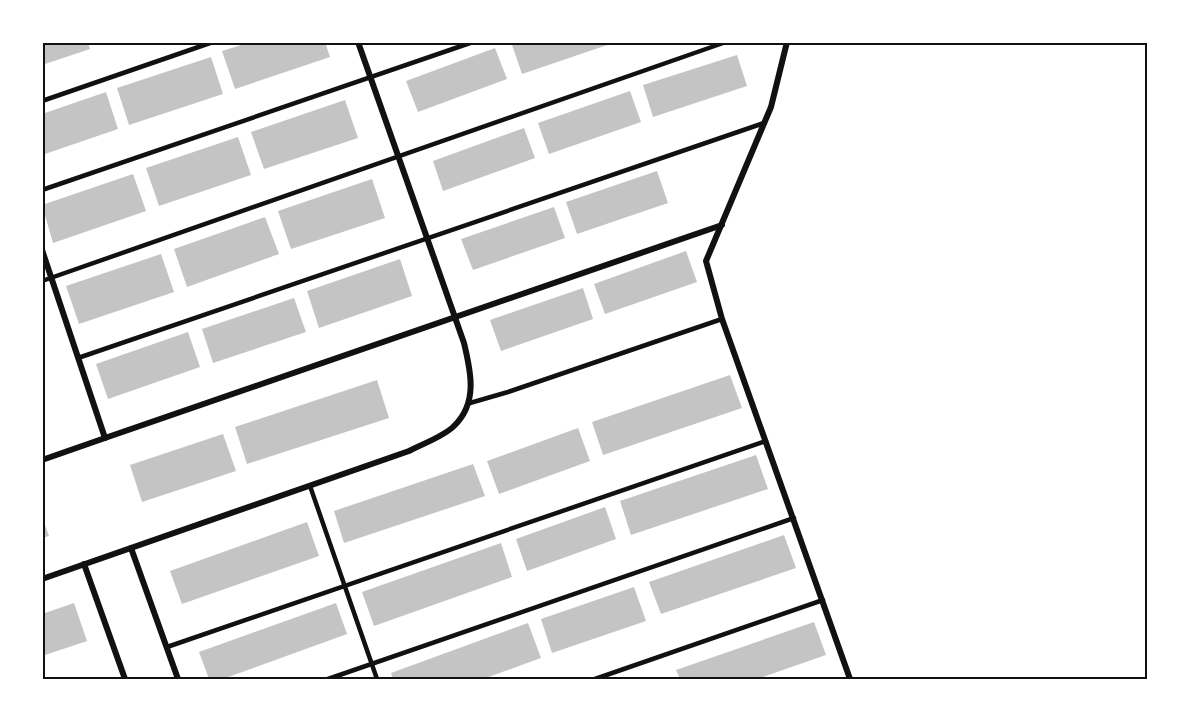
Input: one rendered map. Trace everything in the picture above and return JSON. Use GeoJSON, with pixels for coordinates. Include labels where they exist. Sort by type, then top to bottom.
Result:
{"type":"FeatureCollection","features":[{"type":"Feature","properties":{"kind":"street"},"geometry":{"type":"LineString","coordinates":[[42,579],[409,451],[453,427],[470,402],[471,369],[455,316],[358,42]]}},
{"type":"Feature","properties":{"kind":"street"},"geometry":{"type":"LineString","coordinates":[[787,42],[764,123],[706,261],[722,319],[850,679]]}},
{"type":"Feature","properties":{"kind":"street"},"geometry":{"type":"LineString","coordinates":[[42,460],[722,225]]}},
{"type":"Feature","properties":{"kind":"street"},"geometry":{"type":"LineString","coordinates":[[42,250],[105,438]]}},
{"type":"Feature","properties":{"kind":"street"},"geometry":{"type":"LineString","coordinates":[[131,548],[178,679]]}},
{"type":"Feature","properties":{"kind":"street"},"geometry":{"type":"LineString","coordinates":[[84,564],[125,679]]}},
{"type":"Feature","properties":{"kind":"lane"},"geometry":{"type":"LineString","coordinates":[[42,101],[213,42]]}},
{"type":"Feature","properties":{"kind":"lane"},"geometry":{"type":"LineString","coordinates":[[42,190],[473,42]]}},
{"type":"Feature","properties":{"kind":"lane"},"geometry":{"type":"LineString","coordinates":[[42,281],[726,42]]}},
{"type":"Feature","properties":{"kind":"lane"},"geometry":{"type":"LineString","coordinates":[[78,358],[764,123]]}},
{"type":"Feature","properties":{"kind":"lane"},"geometry":{"type":"LineString","coordinates":[[470,402],[508,392],[722,319]]}},
{"type":"Feature","properties":{"kind":"lane"},"geometry":{"type":"LineString","coordinates":[[166,647],[766,441]]}},
{"type":"Feature","properties":{"kind":"lane"},"geometry":{"type":"LineString","coordinates":[[310,486],[377,679]]}},
{"type":"Feature","properties":{"kind":"lane"},"geometry":{"type":"LineString","coordinates":[[328,679],[794,518]]}},
{"type":"Feature","properties":{"kind":"lane"},"geometry":{"type":"LineString","coordinates":[[595,679],[823,600]]}},
{"type":"Feature","properties":{"kind":"building"},"geometry":{"type":"Polygon","coordinates":[[[42,42],[88,42],[90,49],[42,65],[42,42]]]}},
{"type":"Feature","properties":{"kind":"building"},"geometry":{"type":"Polygon","coordinates":[[[251,42],[325,42],[330,57],[235,89],[222,51],[251,42]]]}},
{"type":"Feature","properties":{"kind":"building"},"geometry":{"type":"Polygon","coordinates":[[[511,42],[616,42],[522,74],[511,42]]]}},
{"type":"Feature","properties":{"kind":"building"},"geometry":{"type":"Polygon","coordinates":[[[495,48],[507,79],[418,112],[406,81],[495,48]]]}},
{"type":"Feature","properties":{"kind":"building"},"geometry":{"type":"Polygon","coordinates":[[[737,55],[747,86],[653,117],[643,85],[737,55]]]}},
{"type":"Feature","properties":{"kind":"building"},"geometry":{"type":"Polygon","coordinates":[[[211,57],[223,94],[129,125],[117,88],[211,57]]]}},
{"type":"Feature","properties":{"kind":"building"},"geometry":{"type":"Polygon","coordinates":[[[630,91],[641,122],[549,154],[538,123],[630,91]]]}},
{"type":"Feature","properties":{"kind":"building"},"geometry":{"type":"Polygon","coordinates":[[[106,92],[118,129],[42,155],[42,114],[106,92]]]}},
{"type":"Feature","properties":{"kind":"building"},"geometry":{"type":"Polygon","coordinates":[[[345,100],[358,138],[264,169],[251,132],[345,100]]]}},
{"type":"Feature","properties":{"kind":"building"},"geometry":{"type":"Polygon","coordinates":[[[524,128],[535,158],[443,191],[433,161],[524,128]]]}},
{"type":"Feature","properties":{"kind":"building"},"geometry":{"type":"Polygon","coordinates":[[[238,137],[251,175],[159,206],[146,168],[238,137]]]}},
{"type":"Feature","properties":{"kind":"building"},"geometry":{"type":"Polygon","coordinates":[[[657,171],[668,203],[577,234],[566,202],[657,171]]]}},
{"type":"Feature","properties":{"kind":"building"},"geometry":{"type":"Polygon","coordinates":[[[133,174],[146,211],[53,243],[42,205],[133,174]]]}},
{"type":"Feature","properties":{"kind":"building"},"geometry":{"type":"Polygon","coordinates":[[[372,179],[385,218],[291,249],[278,211],[372,179]]]}},
{"type":"Feature","properties":{"kind":"building"},"geometry":{"type":"Polygon","coordinates":[[[554,207],[565,238],[473,270],[461,239],[554,207]]]}},
{"type":"Feature","properties":{"kind":"building"},"geometry":{"type":"Polygon","coordinates":[[[265,217],[279,254],[187,287],[174,249],[265,217]]]}},
{"type":"Feature","properties":{"kind":"building"},"geometry":{"type":"Polygon","coordinates":[[[686,251],[697,282],[605,314],[594,284],[686,251]]]}},
{"type":"Feature","properties":{"kind":"building"},"geometry":{"type":"Polygon","coordinates":[[[161,254],[174,292],[79,324],[66,286],[161,254]]]}},
{"type":"Feature","properties":{"kind":"building"},"geometry":{"type":"Polygon","coordinates":[[[400,259],[412,296],[319,328],[307,291],[400,259]]]}},
{"type":"Feature","properties":{"kind":"building"},"geometry":{"type":"Polygon","coordinates":[[[583,288],[593,319],[501,351],[490,320],[583,288]]]}},
{"type":"Feature","properties":{"kind":"building"},"geometry":{"type":"Polygon","coordinates":[[[294,298],[306,332],[213,363],[202,329],[294,298]]]}},
{"type":"Feature","properties":{"kind":"building"},"geometry":{"type":"Polygon","coordinates":[[[188,332],[200,367],[108,399],[96,364],[188,332]]]}},
{"type":"Feature","properties":{"kind":"building"},"geometry":{"type":"Polygon","coordinates":[[[730,375],[742,408],[603,455],[592,422],[730,375]]]}},
{"type":"Feature","properties":{"kind":"building"},"geometry":{"type":"Polygon","coordinates":[[[377,380],[389,418],[247,464],[235,427],[377,380]]]}},
{"type":"Feature","properties":{"kind":"building"},"geometry":{"type":"Polygon","coordinates":[[[578,428],[590,461],[499,494],[487,461],[578,428]]]}},
{"type":"Feature","properties":{"kind":"building"},"geometry":{"type":"Polygon","coordinates":[[[223,434],[236,471],[142,502],[130,465],[223,434]]]}},
{"type":"Feature","properties":{"kind":"building"},"geometry":{"type":"Polygon","coordinates":[[[756,455],[768,489],[631,535],[620,501],[756,455]]]}},
{"type":"Feature","properties":{"kind":"building"},"geometry":{"type":"Polygon","coordinates":[[[473,464],[485,496],[344,543],[334,511],[473,464]]]}},
{"type":"Feature","properties":{"kind":"building"},"geometry":{"type":"Polygon","coordinates":[[[605,507],[616,539],[527,571],[516,539],[605,507]]]}},
{"type":"Feature","properties":{"kind":"building"},"geometry":{"type":"Polygon","coordinates":[[[42,517],[49,536],[42,538],[42,517]]]}},
{"type":"Feature","properties":{"kind":"building"},"geometry":{"type":"Polygon","coordinates":[[[307,522],[319,556],[182,604],[170,571],[307,522]]]}},
{"type":"Feature","properties":{"kind":"building"},"geometry":{"type":"Polygon","coordinates":[[[784,535],[796,568],[661,614],[649,582],[784,535]]]}},
{"type":"Feature","properties":{"kind":"building"},"geometry":{"type":"Polygon","coordinates":[[[501,543],[512,577],[374,626],[362,592],[501,543]]]}},
{"type":"Feature","properties":{"kind":"building"},"geometry":{"type":"Polygon","coordinates":[[[634,587],[646,621],[552,653],[541,619],[634,587]]]}},
{"type":"Feature","properties":{"kind":"building"},"geometry":{"type":"Polygon","coordinates":[[[74,603],[87,641],[42,656],[42,614],[74,603]]]}},
{"type":"Feature","properties":{"kind":"building"},"geometry":{"type":"Polygon","coordinates":[[[336,603],[347,634],[223,679],[209,679],[199,652],[336,603]]]}},
{"type":"Feature","properties":{"kind":"building"},"geometry":{"type":"Polygon","coordinates":[[[814,622],[826,655],[757,679],[680,679],[676,670],[814,622]]]}},
{"type":"Feature","properties":{"kind":"building"},"geometry":{"type":"Polygon","coordinates":[[[528,623],[541,658],[483,679],[393,679],[391,673],[528,623]]]}}]}
